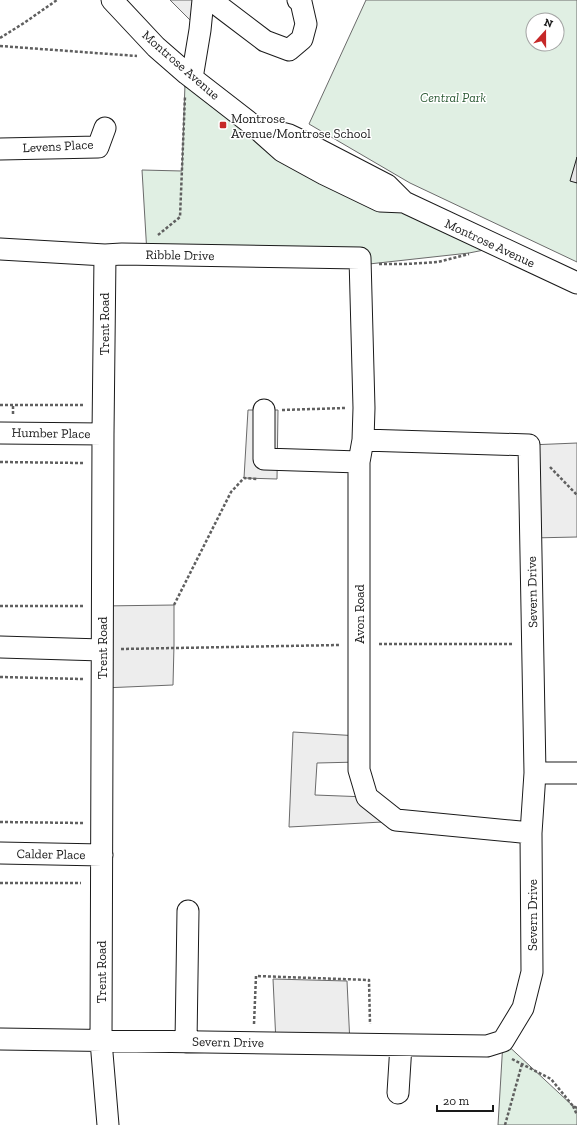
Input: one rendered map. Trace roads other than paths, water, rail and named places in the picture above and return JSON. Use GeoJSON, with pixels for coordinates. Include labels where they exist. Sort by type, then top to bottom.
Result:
{"type":"FeatureCollection","features":[{"type":"Feature","properties":{"kind":"street","name":"Montrose Avenue"},"geometry":{"type":"LineString","coordinates":[[112,0],[156,47],[189,76],[254,126],[289,135],[310,145],[387,185],[404,202],[577,282]]}},
{"type":"Feature","properties":{"kind":"street"},"geometry":{"type":"LineString","coordinates":[[189,76],[200,30],[203,0]]}},
{"type":"Feature","properties":{"kind":"street"},"geometry":{"type":"LineString","coordinates":[[211,0],[265,41],[289,50],[302,39],[306,24],[301,2],[298,0]]}},
{"type":"Feature","properties":{"kind":"street","name":"Levens Place"},"geometry":{"type":"LineString","coordinates":[[0,149],[98,147],[105,128]]}},
{"type":"Feature","properties":{"kind":"street","name":"Ribble Drive"},"geometry":{"type":"LineString","coordinates":[[0,249],[105,255],[122,254],[360,261]]}},
{"type":"Feature","properties":{"kind":"street","name":"Trent Road"},"geometry":{"type":"LineString","coordinates":[[105,255],[102,464],[101,1041],[108,1125]]}},
{"type":"Feature","properties":{"kind":"street","name":"Avon Road"},"geometry":{"type":"LineString","coordinates":[[360,261],[364,408],[363,440],[359,462],[359,770],[368,797],[396,820],[531,833]]}},
{"type":"Feature","properties":{"kind":"street"},"geometry":{"type":"LineString","coordinates":[[264,410],[264,459],[359,462]]}},
{"type":"Feature","properties":{"kind":"street","name":"Humber Place"},"geometry":{"type":"LineString","coordinates":[[0,433],[103,434]]}},
{"type":"Feature","properties":{"kind":"street","name":"Severn Drive"},"geometry":{"type":"LineString","coordinates":[[0,1039],[487,1046],[502,1041],[524,1008],[532,972],[531,833],[535,773],[529,445],[363,440]]}},
{"type":"Feature","properties":{"kind":"street"},"geometry":{"type":"LineString","coordinates":[[0,647],[102,650]]}},
{"type":"Feature","properties":{"kind":"street"},"geometry":{"type":"LineString","coordinates":[[535,773],[577,773]]}},
{"type":"Feature","properties":{"kind":"street","name":"Calder Place"},"geometry":{"type":"LineString","coordinates":[[0,853],[102,855]]}},
{"type":"Feature","properties":{"kind":"street"},"geometry":{"type":"LineString","coordinates":[[186,1042],[188,910]]}},
{"type":"Feature","properties":{"kind":"street"},"geometry":{"type":"LineString","coordinates":[[398,1093],[402,1045]]}},
{"type":"Feature","properties":{"kind":"place","name":"Montrose Avenue/Montrose School"},"geometry":{"type":"Point","coordinates":[223,125]}},
{"type":"Feature","properties":{"kind":"park label","name":"Central Park"},"geometry":{"type":"Point","coordinates":[453,97]}}]}
